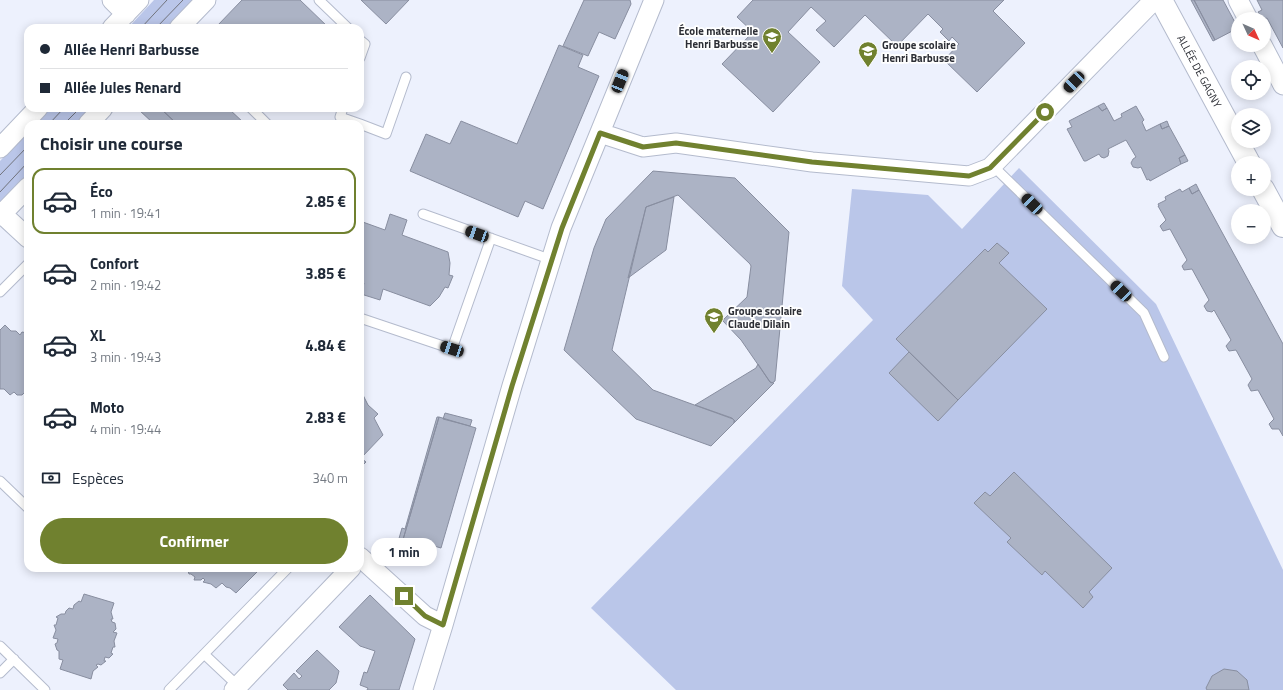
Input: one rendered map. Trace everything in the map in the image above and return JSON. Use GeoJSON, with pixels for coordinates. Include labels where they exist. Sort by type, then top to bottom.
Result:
{"type":"FeatureCollection","features":[{"type":"Feature","properties":{"kind":"main road","name":"ALLÉE DE GAGNY"},"geometry":{"type":"LineString","coordinates":[[1161,0],[1245,156]]}},
{"type":"Feature","properties":{"kind":"main road"},"geometry":{"type":"LineString","coordinates":[[1267,196],[1283,226]]}},
{"type":"Feature","properties":{"kind":"street"},"geometry":{"type":"LineString","coordinates":[[112,0],[126,14]]}},
{"type":"Feature","properties":{"kind":"street"},"geometry":{"type":"LineString","coordinates":[[116,24],[139,0]]}},
{"type":"Feature","properties":{"kind":"street"},"geometry":{"type":"LineString","coordinates":[[183,24],[206,0]]}},
{"type":"Feature","properties":{"kind":"street"},"geometry":{"type":"LineString","coordinates":[[423,690],[512,386],[562,228],[654,0]]}},
{"type":"Feature","properties":{"kind":"street"},"geometry":{"type":"LineString","coordinates":[[600,133],[643,147],[676,143],[812,162],[969,176],[990,168],[1154,0]]}},
{"type":"Feature","properties":{"kind":"street"},"geometry":{"type":"LineString","coordinates":[[1238,0],[1244,12]]}},
{"type":"Feature","properties":{"kind":"street"},"geometry":{"type":"LineString","coordinates":[[1266,52],[1283,85]]}},
{"type":"Feature","properties":{"kind":"street"},"geometry":{"type":"LineString","coordinates":[[27,120],[34,112]]}},
{"type":"Feature","properties":{"kind":"street"},"geometry":{"type":"LineString","coordinates":[[92,120],[99,112]]}},
{"type":"Feature","properties":{"kind":"street"},"geometry":{"type":"LineString","coordinates":[[0,148],[24,123]]}},
{"type":"Feature","properties":{"kind":"street"},"geometry":{"type":"LineString","coordinates":[[24,191],[1,215],[24,235]]}},
{"type":"Feature","properties":{"kind":"street"},"geometry":{"type":"LineString","coordinates":[[364,565],[425,616],[443,625]]}},
{"type":"Feature","properties":{"kind":"street"},"geometry":{"type":"LineString","coordinates":[[236,688],[347,572]]}},
{"type":"Feature","properties":{"kind":"lane"},"geometry":{"type":"LineString","coordinates":[[319,0],[344,24]]}},
{"type":"Feature","properties":{"kind":"lane"},"geometry":{"type":"LineString","coordinates":[[364,126],[386,134],[406,77]]}},
{"type":"Feature","properties":{"kind":"lane"},"geometry":{"type":"LineString","coordinates":[[254,112],[263,120]]}},
{"type":"Feature","properties":{"kind":"lane"},"geometry":{"type":"LineString","coordinates":[[342,112],[340,117],[349,120]]}},
{"type":"Feature","properties":{"kind":"lane"},"geometry":{"type":"LineString","coordinates":[[992,166],[1144,313],[1164,357]]}},
{"type":"Feature","properties":{"kind":"lane"},"geometry":{"type":"LineString","coordinates":[[423,214],[552,260]]}},
{"type":"Feature","properties":{"kind":"lane"},"geometry":{"type":"LineString","coordinates":[[364,319],[452,349],[491,238]]}},
{"type":"Feature","properties":{"kind":"lane"},"geometry":{"type":"LineString","coordinates":[[0,292],[24,268]]}},
{"type":"Feature","properties":{"kind":"lane"},"geometry":{"type":"LineString","coordinates":[[0,481],[24,504]]}},
{"type":"Feature","properties":{"kind":"lane"},"geometry":{"type":"LineString","coordinates":[[169,690],[284,572]]}},
{"type":"Feature","properties":{"kind":"lane"},"geometry":{"type":"LineString","coordinates":[[0,646],[45,690]]}},
{"type":"Feature","properties":{"kind":"lane"},"geometry":{"type":"LineString","coordinates":[[204,654],[236,688]]}},
{"type":"Feature","properties":{"kind":"lane"},"geometry":{"type":"LineString","coordinates":[[0,673],[14,659]]}},
{"type":"Feature","properties":{"kind":"shaded area"},"geometry":{"type":"Polygon","coordinates":[[[154,0],[197,0],[174,24],[132,24],[154,0]]]}},
{"type":"Feature","properties":{"kind":"shaded area"},"geometry":{"type":"Polygon","coordinates":[[[47,112],[90,112],[83,120],[39,120],[47,112]]]}},
{"type":"Feature","properties":{"kind":"shaded area"},"geometry":{"type":"Polygon","coordinates":[[[24,136],[24,181],[0,207],[0,161],[24,136]]]}},
{"type":"Feature","properties":{"kind":"shaded area"},"geometry":{"type":"Polygon","coordinates":[[[1019,168],[1156,304],[1283,570],[1283,690],[676,690],[591,608],[873,320],[842,286],[852,189],[928,195],[962,229],[1019,168]]]}},
{"type":"Feature","properties":{"kind":"building"},"geometry":{"type":"Polygon","coordinates":[[[242,0],[300,0],[325,24],[219,24],[242,0]]]}},
{"type":"Feature","properties":{"kind":"building"},"geometry":{"type":"Polygon","coordinates":[[[361,0],[409,0],[386,24],[361,0]]]}},
{"type":"Feature","properties":{"kind":"building"},"geometry":{"type":"Polygon","coordinates":[[[584,0],[630,0],[631,4],[615,39],[599,32],[588,56],[563,46],[584,0]]]}},
{"type":"Feature","properties":{"kind":"building","name":"École maternelle Henri Barbusse"},"geometry":{"type":"Polygon","coordinates":[[[753,0],[1004,0],[993,11],[1025,43],[977,92],[944,60],[959,44],[952,37],[949,41],[940,32],[943,29],[928,14],[897,46],[865,15],[834,47],[816,30],[826,21],[811,7],[788,32],[820,62],[773,112],[722,64],[753,32],[737,17],[753,0]]]}},
{"type":"Feature","properties":{"kind":"building"},"geometry":{"type":"Polygon","coordinates":[[[1191,0],[1194,0],[1215,40],[1213,41],[1191,0]]]}},
{"type":"Feature","properties":{"kind":"building"},"geometry":{"type":"Polygon","coordinates":[[[1194,0],[1223,0],[1231,15],[1231,32],[1215,40],[1194,0]]]}},
{"type":"Feature","properties":{"kind":"building"},"geometry":{"type":"Polygon","coordinates":[[[1257,0],[1283,0],[1283,48],[1271,26],[1271,12],[1258,12],[1262,10],[1257,0]]]}},
{"type":"Feature","properties":{"kind":"building"},"geometry":{"type":"Polygon","coordinates":[[[559,45],[583,55],[578,67],[599,76],[543,209],[525,201],[518,217],[410,171],[426,134],[450,144],[461,121],[517,144],[559,45]]]}},
{"type":"Feature","properties":{"kind":"building"},"geometry":{"type":"Polygon","coordinates":[[[1104,103],[1107,108],[1102,111],[1098,106],[1104,103]]]}},
{"type":"Feature","properties":{"kind":"building"},"geometry":{"type":"Polygon","coordinates":[[[1098,106],[1102,111],[1107,108],[1114,121],[1122,117],[1121,114],[1136,106],[1144,120],[1142,122],[1146,131],[1160,124],[1162,129],[1169,126],[1185,155],[1179,158],[1181,164],[1150,181],[1149,179],[1147,180],[1141,167],[1133,167],[1131,163],[1136,157],[1126,140],[1108,149],[1108,156],[1104,158],[1099,154],[1084,161],[1067,129],[1072,127],[1069,121],[1098,106]]]}},
{"type":"Feature","properties":{"kind":"building"},"geometry":{"type":"Polygon","coordinates":[[[141,112],[164,112],[173,120],[150,120],[141,112]]]}},
{"type":"Feature","properties":{"kind":"building"},"geometry":{"type":"Polygon","coordinates":[[[164,112],[232,112],[241,120],[173,120],[164,112]]]}},
{"type":"Feature","properties":{"kind":"building"},"geometry":{"type":"Polygon","coordinates":[[[1167,121],[1169,126],[1162,129],[1160,124],[1167,121]]]}},
{"type":"Feature","properties":{"kind":"building"},"geometry":{"type":"Polygon","coordinates":[[[1185,155],[1188,161],[1181,164],[1179,158],[1185,155]]]}},
{"type":"Feature","properties":{"kind":"building"},"geometry":{"type":"Polygon","coordinates":[[[653,171],[735,178],[789,232],[775,381],[772,383],[741,340],[723,321],[747,297],[750,264],[678,195],[646,207],[612,350],[653,390],[733,419],[735,421],[734,423],[711,446],[636,419],[564,350],[594,248],[606,219],[653,171]]]}},
{"type":"Feature","properties":{"kind":"building"},"geometry":{"type":"Polygon","coordinates":[[[1196,184],[1199,190],[1192,194],[1189,188],[1196,184]]]}},
{"type":"Feature","properties":{"kind":"building"},"geometry":{"type":"Polygon","coordinates":[[[1189,188],[1192,194],[1199,190],[1283,344],[1283,436],[1279,429],[1272,429],[1269,424],[1274,419],[1258,390],[1251,391],[1248,385],[1252,379],[1236,350],[1229,351],[1226,346],[1231,340],[1214,310],[1212,312],[1207,311],[1204,306],[1209,300],[1192,269],[1184,270],[1182,266],[1187,260],[1170,229],[1163,231],[1160,226],[1166,220],[1158,204],[1166,200],[1165,197],[1180,189],[1182,192],[1189,188]]]}},
{"type":"Feature","properties":{"kind":"building"},"geometry":{"type":"Polygon","coordinates":[[[674,197],[666,250],[628,278],[646,207],[674,197]]]}},
{"type":"Feature","properties":{"kind":"building"},"geometry":{"type":"Polygon","coordinates":[[[390,214],[407,220],[402,235],[448,252],[450,263],[449,275],[453,276],[448,288],[445,287],[439,297],[430,306],[383,289],[380,300],[364,295],[364,222],[385,230],[390,214]]]}},
{"type":"Feature","properties":{"kind":"building"},"geometry":{"type":"Polygon","coordinates":[[[997,243],[1009,253],[999,263],[1047,309],[958,400],[896,339],[985,249],[988,252],[997,243]]]}},
{"type":"Feature","properties":{"kind":"building"},"geometry":{"type":"Polygon","coordinates":[[[5,325],[11,331],[16,331],[20,335],[22,332],[24,332],[24,393],[22,395],[17,395],[14,392],[10,395],[4,389],[0,389],[0,330],[5,325]]]}},
{"type":"Feature","properties":{"kind":"building"},"geometry":{"type":"Polygon","coordinates":[[[909,352],[958,400],[938,421],[889,373],[909,352]]]}},
{"type":"Feature","properties":{"kind":"building"},"geometry":{"type":"Polygon","coordinates":[[[758,364],[770,382],[774,383],[734,423],[732,418],[695,405],[756,368],[758,364]]]}},
{"type":"Feature","properties":{"kind":"building"},"geometry":{"type":"Polygon","coordinates":[[[364,397],[368,405],[378,414],[374,418],[383,435],[364,455],[364,397]]]}},
{"type":"Feature","properties":{"kind":"building"},"geometry":{"type":"Polygon","coordinates":[[[445,413],[472,420],[470,426],[443,419],[445,413]]]}},
{"type":"Feature","properties":{"kind":"building"},"geometry":{"type":"Polygon","coordinates":[[[437,417],[439,417],[402,543],[410,545],[409,547],[398,542],[402,528],[405,529],[437,417]]]}},
{"type":"Feature","properties":{"kind":"building"},"geometry":{"type":"Polygon","coordinates":[[[439,417],[476,428],[441,548],[434,546],[431,559],[408,552],[410,545],[402,543],[439,417]]]}},
{"type":"Feature","properties":{"kind":"building"},"geometry":{"type":"Polygon","coordinates":[[[1014,472],[1112,568],[1089,592],[1093,597],[1083,608],[1045,571],[1042,575],[1007,542],[1011,538],[974,503],[985,492],[990,496],[1014,472]]]}},
{"type":"Feature","properties":{"kind":"building"},"geometry":{"type":"Polygon","coordinates":[[[408,552],[431,559],[407,554],[408,552]]]}},
{"type":"Feature","properties":{"kind":"building"},"geometry":{"type":"Polygon","coordinates":[[[188,572],[257,572],[236,593],[222,583],[216,588],[211,584],[203,582],[205,580],[203,578],[201,580],[194,580],[195,577],[189,574],[188,572]]]}},
{"type":"Feature","properties":{"kind":"building"},"geometry":{"type":"Polygon","coordinates":[[[84,594],[114,603],[111,612],[113,619],[111,619],[112,622],[115,623],[116,629],[113,632],[117,633],[114,641],[115,647],[113,647],[111,653],[113,654],[109,658],[105,657],[104,661],[106,661],[101,665],[96,665],[98,667],[93,671],[91,679],[60,669],[63,660],[59,659],[59,651],[57,650],[55,644],[57,643],[58,639],[53,638],[56,630],[54,625],[56,625],[58,618],[56,617],[61,614],[65,614],[69,608],[73,609],[74,605],[79,601],[81,602],[84,594]]]}},
{"type":"Feature","properties":{"kind":"building"},"geometry":{"type":"Polygon","coordinates":[[[370,595],[415,639],[399,690],[367,690],[368,688],[360,685],[364,672],[367,673],[375,651],[360,646],[339,627],[370,595]]]}},
{"type":"Feature","properties":{"kind":"building"},"geometry":{"type":"Polygon","coordinates":[[[317,650],[339,671],[336,683],[329,690],[288,690],[283,685],[294,673],[299,679],[302,676],[296,671],[317,650]]]}},
{"type":"Feature","properties":{"kind":"building"},"geometry":{"type":"Polygon","coordinates":[[[1224,669],[1237,671],[1247,680],[1249,690],[1207,690],[1206,688],[1212,676],[1224,669]]]}},
{"type":"Feature","properties":{"kind":"tram line"},"geometry":{"type":"LineString","coordinates":[[145,24],[167,0]]}},
{"type":"Feature","properties":{"kind":"tram line"},"geometry":{"type":"LineString","coordinates":[[160,24],[183,0]]}},
{"type":"Feature","properties":{"kind":"tram line"},"geometry":{"type":"LineString","coordinates":[[53,120],[60,112]]}},
{"type":"Feature","properties":{"kind":"tram line"},"geometry":{"type":"LineString","coordinates":[[68,120],[76,112]]}},
{"type":"Feature","properties":{"kind":"tram line"},"geometry":{"type":"LineString","coordinates":[[0,175],[24,150]]}},
{"type":"Feature","properties":{"kind":"tram line"},"geometry":{"type":"LineString","coordinates":[[0,192],[24,166]]}},
{"type":"Feature","properties":{"kind":"place","name":"École maternelle Henri Barbusse"},"geometry":{"type":"Point","coordinates":[772,54]}},
{"type":"Feature","properties":{"kind":"place","name":"Groupe scolaire Henri Barbusse"},"geometry":{"type":"Point","coordinates":[868,68]}},
{"type":"Feature","properties":{"kind":"place","name":"Groupe scolaire Claude Dilain"},"geometry":{"type":"Point","coordinates":[714,334]}},
{"type":"Feature","properties":{"kind":"route"},"geometry":{"type":"LineString","coordinates":[[404,596],[425,616],[443,625],[512,386],[562,228],[600,133],[643,147],[676,143],[812,162],[969,176],[990,168],[1045,112]]}}]}
